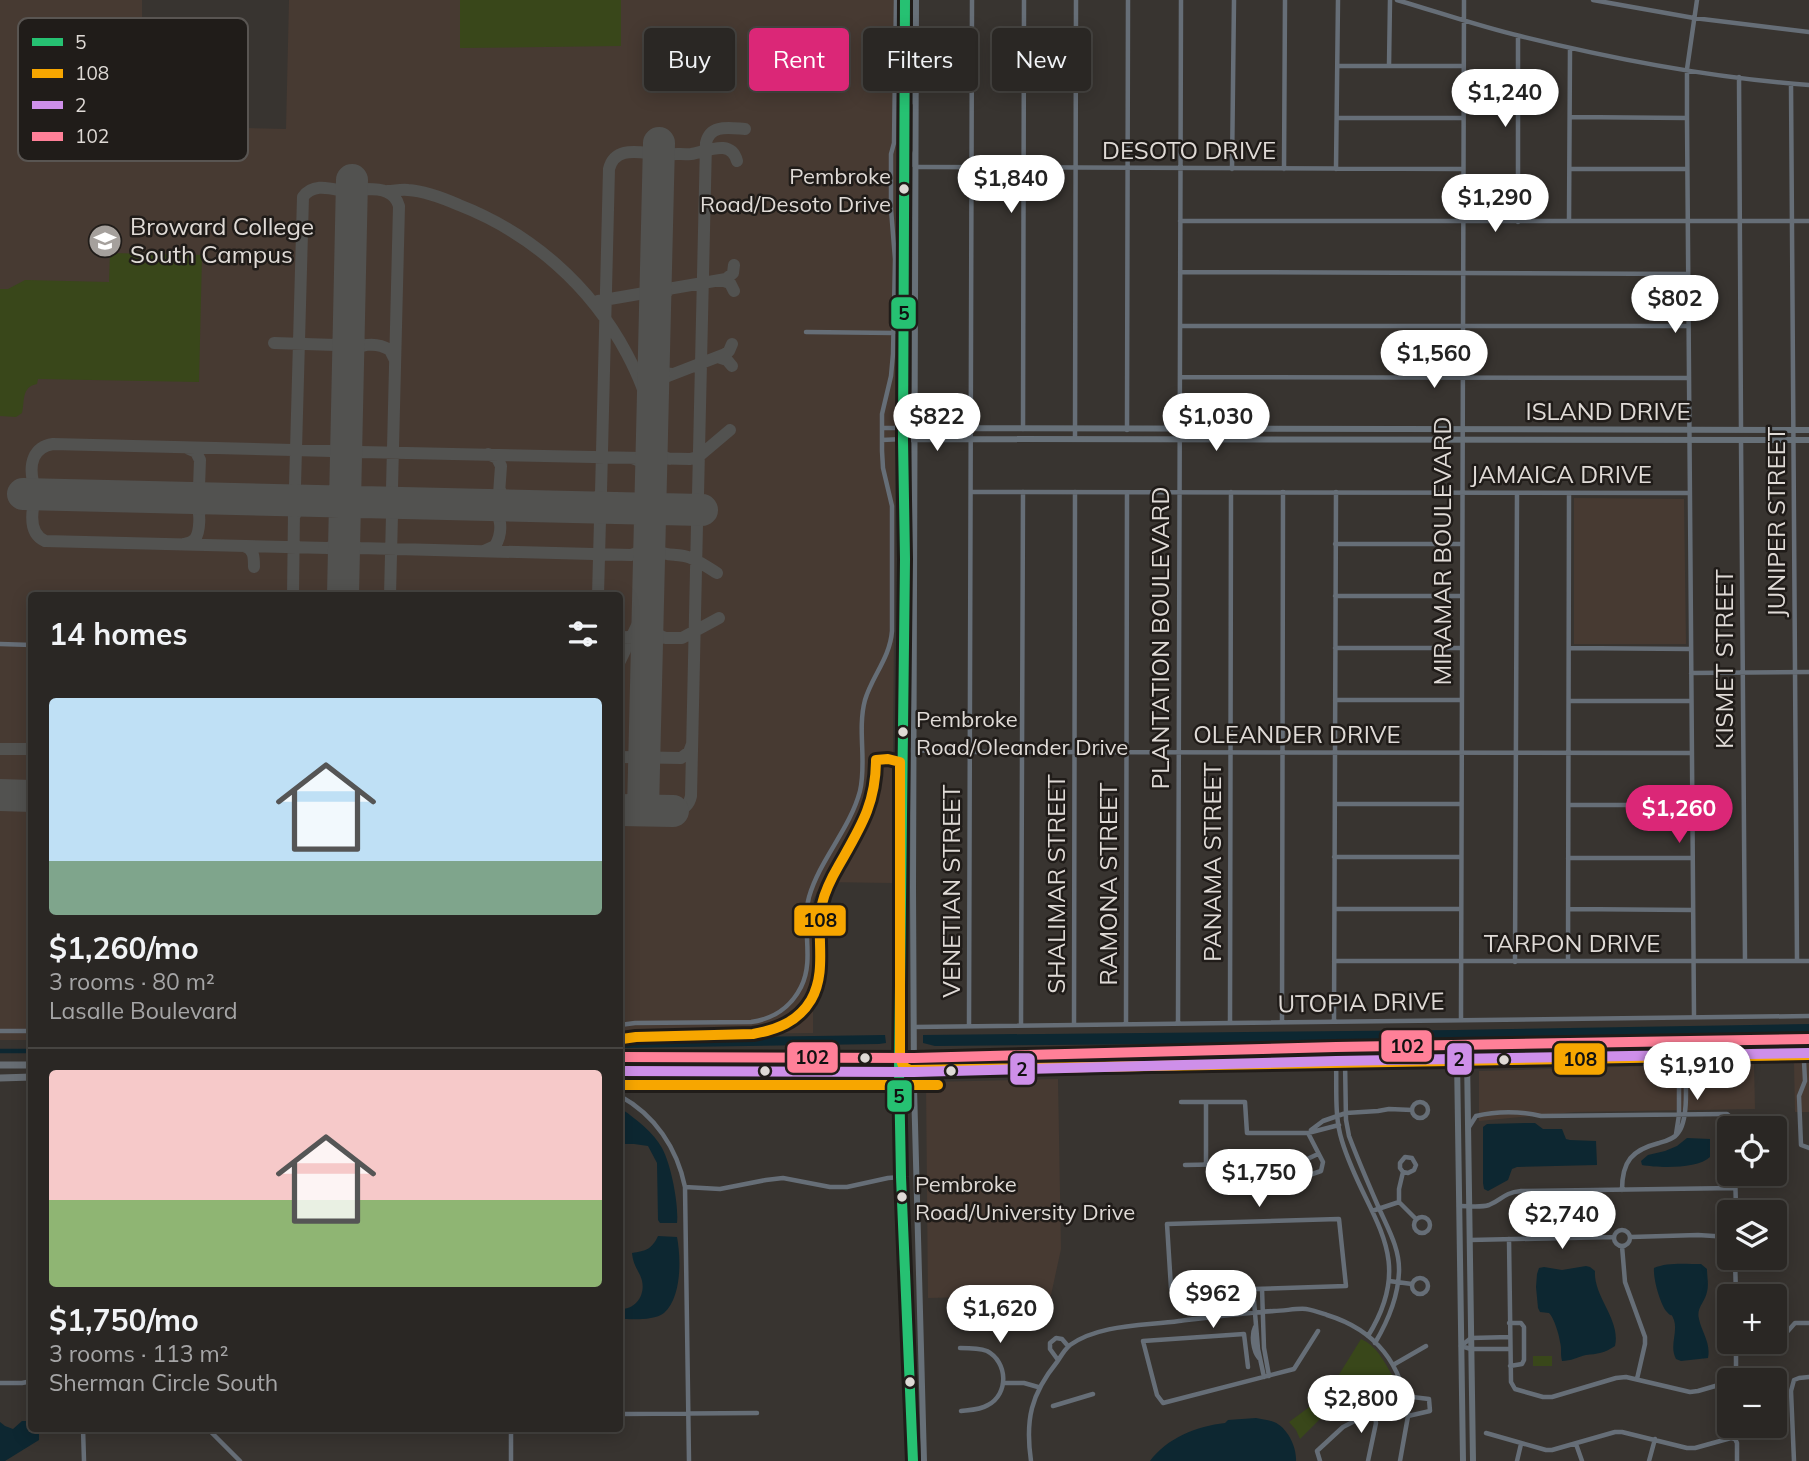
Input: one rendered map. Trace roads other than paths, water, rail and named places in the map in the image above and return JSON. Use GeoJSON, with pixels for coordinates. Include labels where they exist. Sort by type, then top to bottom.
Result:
{"type":"FeatureCollection","features":[{"type":"Feature","properties":{"kind":"main road"},"geometry":{"type":"LineString","coordinates":[[905,0],[905,28]]}},
{"type":"Feature","properties":{"kind":"main road"},"geometry":{"type":"LineString","coordinates":[[916,0],[914,1072],[924,1461]]}},
{"type":"Feature","properties":{"kind":"main road"},"geometry":{"type":"LineString","coordinates":[[905,91],[905,559],[899,1071],[913,1461]]}},
{"type":"Feature","properties":{"kind":"main road"},"geometry":{"type":"LineString","coordinates":[[911,91],[911,98],[916,104]]}},
{"type":"Feature","properties":{"kind":"main road"},"geometry":{"type":"LineString","coordinates":[[905,102],[909,115],[910,159],[916,167]]}},
{"type":"Feature","properties":{"kind":"main road","name":"ISLAND DRIVE"},"geometry":{"type":"LineString","coordinates":[[903,428],[1809,430]]}},
{"type":"Feature","properties":{"kind":"main road","name":"ISLAND DRIVE"},"geometry":{"type":"LineString","coordinates":[[903,439],[1809,440]]}},
{"type":"Feature","properties":{"kind":"main road"},"geometry":{"type":"LineString","coordinates":[[623,1059],[914,1057],[1809,1041]]}},
{"type":"Feature","properties":{"kind":"main road"},"geometry":{"type":"LineString","coordinates":[[1660,1056],[1674,1045]]}},
{"type":"Feature","properties":{"kind":"main road"},"geometry":{"type":"LineString","coordinates":[[1462,1048],[1467,1058],[1473,1461]]}},
{"type":"Feature","properties":{"kind":"main road"},"geometry":{"type":"LineString","coordinates":[[1462,1048],[1457,1058],[1463,1461]]}},
{"type":"Feature","properties":{"kind":"main road"},"geometry":{"type":"LineString","coordinates":[[1061,1068],[1068,1065],[1130,1060],[1137,1053]]}},
{"type":"Feature","properties":{"kind":"main road"},"geometry":{"type":"LineString","coordinates":[[623,1071],[914,1072],[1345,1060],[1805,1053]]}},
{"type":"Feature","properties":{"kind":"main road"},"geometry":{"type":"LineString","coordinates":[[0,1065],[28,1065]]}},
{"type":"Feature","properties":{"kind":"main road"},"geometry":{"type":"LineString","coordinates":[[0,1078],[28,1077]]}},
{"type":"Feature","properties":{"kind":"main road"},"geometry":{"type":"LineString","coordinates":[[910,1376],[922,1375]]}},
{"type":"Feature","properties":{"kind":"street"},"geometry":{"type":"LineString","coordinates":[[623,1025],[757,1021],[774,1015],[789,1004],[798,993],[805,977],[807,911],[811,891],[860,790],[864,706],[867,693],[891,641],[892,506],[883,468],[882,428],[883,405],[892,369],[894,333],[895,259],[891,217],[891,154],[894,143],[896,0]]}},
{"type":"Feature","properties":{"kind":"street","name":"VENETIAN STREET"},"geometry":{"type":"LineString","coordinates":[[969,1026],[972,0]]}},
{"type":"Feature","properties":{"kind":"street"},"geometry":{"type":"LineString","coordinates":[[1023,429],[1024,0]]}},
{"type":"Feature","properties":{"kind":"street"},"geometry":{"type":"LineString","coordinates":[[1075,439],[1076,0]]}},
{"type":"Feature","properties":{"kind":"street"},"geometry":{"type":"LineString","coordinates":[[1127,430],[1128,0]]}},
{"type":"Feature","properties":{"kind":"street","name":"PLANTATION BOULEVARD"},"geometry":{"type":"LineString","coordinates":[[1178,1023],[1181,0]]}},
{"type":"Feature","properties":{"kind":"street"},"geometry":{"type":"LineString","coordinates":[[1233,169],[1234,0]]}},
{"type":"Feature","properties":{"kind":"street"},"geometry":{"type":"LineString","coordinates":[[1284,169],[1285,0]]}},
{"type":"Feature","properties":{"kind":"street"},"geometry":{"type":"LineString","coordinates":[[1336,169],[1338,0]]}},
{"type":"Feature","properties":{"kind":"street"},"geometry":{"type":"LineString","coordinates":[[1389,66],[1390,0]]}},
{"type":"Feature","properties":{"kind":"street"},"geometry":{"type":"LineString","coordinates":[[1397,0],[1518,36],[1570,48],[1687,69],[1809,85]]}},
{"type":"Feature","properties":{"kind":"street","name":"MIRAMAR BOULEVARD"},"geometry":{"type":"LineString","coordinates":[[1461,1019],[1464,0]]}},
{"type":"Feature","properties":{"kind":"street"},"geometry":{"type":"LineString","coordinates":[[1593,0],[1694,18],[1809,32]]}},
{"type":"Feature","properties":{"kind":"street"},"geometry":{"type":"LineString","coordinates":[[1694,1017],[1687,69],[1697,0]]}},
{"type":"Feature","properties":{"kind":"street"},"geometry":{"type":"LineString","coordinates":[[1517,222],[1518,36]]}},
{"type":"Feature","properties":{"kind":"street"},"geometry":{"type":"LineString","coordinates":[[1569,222],[1570,48]]}},
{"type":"Feature","properties":{"kind":"street"},"geometry":{"type":"LineString","coordinates":[[1338,66],[1463,66]]}},
{"type":"Feature","properties":{"kind":"street"},"geometry":{"type":"LineString","coordinates":[[1739,77],[1741,431]]}},
{"type":"Feature","properties":{"kind":"street","name":"JUNIPER STREET"},"geometry":{"type":"LineString","coordinates":[[1791,83],[1797,961]]}},
{"type":"Feature","properties":{"kind":"street"},"geometry":{"type":"LineString","coordinates":[[1570,117],[1687,118]]}},
{"type":"Feature","properties":{"kind":"street"},"geometry":{"type":"LineString","coordinates":[[1337,118],[1464,118]]}},
{"type":"Feature","properties":{"kind":"street","name":"DESOTO DRIVE"},"geometry":{"type":"LineString","coordinates":[[916,167],[1462,169]]}},
{"type":"Feature","properties":{"kind":"street"},"geometry":{"type":"LineString","coordinates":[[1570,169],[1687,169]]}},
{"type":"Feature","properties":{"kind":"street"},"geometry":{"type":"LineString","coordinates":[[1180,221],[1809,221]]}},
{"type":"Feature","properties":{"kind":"street"},"geometry":{"type":"LineString","coordinates":[[1180,272],[1688,274]]}},
{"type":"Feature","properties":{"kind":"street"},"geometry":{"type":"LineString","coordinates":[[1180,326],[1688,326]]}},
{"type":"Feature","properties":{"kind":"street"},"geometry":{"type":"LineString","coordinates":[[806,331],[894,333]]}},
{"type":"Feature","properties":{"kind":"street"},"geometry":{"type":"LineString","coordinates":[[1180,377],[1689,378]]}},
{"type":"Feature","properties":{"kind":"street"},"geometry":{"type":"LineString","coordinates":[[882,428],[903,428]]}},
{"type":"Feature","properties":{"kind":"street"},"geometry":{"type":"LineString","coordinates":[[882,440],[903,439]]}},
{"type":"Feature","properties":{"kind":"street","name":"KISMET STREET"},"geometry":{"type":"LineString","coordinates":[[1741,440],[1745,961]]}},
{"type":"Feature","properties":{"kind":"street","name":"JAMAICA DRIVE"},"geometry":{"type":"LineString","coordinates":[[971,492],[1689,493]]}},
{"type":"Feature","properties":{"kind":"street"},"geometry":{"type":"LineString","coordinates":[[1021,1025],[1023,492]]}},
{"type":"Feature","properties":{"kind":"street","name":"SHALIMAR STREET"},"geometry":{"type":"LineString","coordinates":[[1074,1025],[1075,492]]}},
{"type":"Feature","properties":{"kind":"street","name":"PANAMA STREET"},"geometry":{"type":"LineString","coordinates":[[1230,1022],[1231,492]]}},
{"type":"Feature","properties":{"kind":"street"},"geometry":{"type":"LineString","coordinates":[[1282,1022],[1283,492]]}},
{"type":"Feature","properties":{"kind":"street"},"geometry":{"type":"LineString","coordinates":[[1334,1021],[1336,492]]}},
{"type":"Feature","properties":{"kind":"street","name":"RAMONA STREET"},"geometry":{"type":"LineString","coordinates":[[1126,1024],[1127,493]]}},
{"type":"Feature","properties":{"kind":"street"},"geometry":{"type":"LineString","coordinates":[[1516,962],[1517,493]]}},
{"type":"Feature","properties":{"kind":"street"},"geometry":{"type":"LineString","coordinates":[[1568,961],[1569,493]]}},
{"type":"Feature","properties":{"kind":"street"},"geometry":{"type":"LineString","coordinates":[[1335,544],[1462,544]]}},
{"type":"Feature","properties":{"kind":"street"},"geometry":{"type":"LineString","coordinates":[[885,563],[892,563]]}},
{"type":"Feature","properties":{"kind":"street"},"geometry":{"type":"LineString","coordinates":[[1335,596],[1462,596]]}},
{"type":"Feature","properties":{"kind":"street"},"geometry":{"type":"LineString","coordinates":[[0,644],[28,645]]}},
{"type":"Feature","properties":{"kind":"street"},"geometry":{"type":"LineString","coordinates":[[1335,648],[1462,648]]}},
{"type":"Feature","properties":{"kind":"street"},"geometry":{"type":"LineString","coordinates":[[1569,648],[1691,649]]}},
{"type":"Feature","properties":{"kind":"street"},"geometry":{"type":"LineString","coordinates":[[1691,673],[1809,672]]}},
{"type":"Feature","properties":{"kind":"street"},"geometry":{"type":"LineString","coordinates":[[1335,700],[1462,700]]}},
{"type":"Feature","properties":{"kind":"street"},"geometry":{"type":"LineString","coordinates":[[1569,701],[1691,701]]}},
{"type":"Feature","properties":{"kind":"street","name":"OLEANDER DRIVE"},"geometry":{"type":"LineString","coordinates":[[903,750],[1691,753]]}},
{"type":"Feature","properties":{"kind":"street"},"geometry":{"type":"LineString","coordinates":[[1335,804],[1461,804]]}},
{"type":"Feature","properties":{"kind":"street"},"geometry":{"type":"LineString","coordinates":[[1569,805],[1691,805]]}},
{"type":"Feature","properties":{"kind":"street"},"geometry":{"type":"LineString","coordinates":[[1335,857],[1461,857]]}},
{"type":"Feature","properties":{"kind":"street"},"geometry":{"type":"LineString","coordinates":[[1568,858],[1692,858]]}},
{"type":"Feature","properties":{"kind":"street"},"geometry":{"type":"LineString","coordinates":[[1335,909],[1461,909]]}},
{"type":"Feature","properties":{"kind":"street"},"geometry":{"type":"LineString","coordinates":[[1568,909],[1692,910]]}},
{"type":"Feature","properties":{"kind":"street","name":"TARPON DRIVE"},"geometry":{"type":"LineString","coordinates":[[1334,961],[1809,961]]}},
{"type":"Feature","properties":{"kind":"street","name":"UTOPIA DRIVE"},"geometry":{"type":"LineString","coordinates":[[914,1027],[1809,1016]]}},
{"type":"Feature","properties":{"kind":"street"},"geometry":{"type":"LineString","coordinates":[[0,1031],[28,1031]]}},
{"type":"Feature","properties":{"kind":"street"},"geometry":{"type":"LineString","coordinates":[[1622,1190],[1622,1175],[1633,1154],[1647,1146],[1666,1141],[1680,1132],[1682,1056],[1685,1051],[1698,1045]]}},
{"type":"Feature","properties":{"kind":"street"},"geometry":{"type":"LineString","coordinates":[[1805,1053],[1805,1080],[1799,1096],[1801,1145],[1809,1148]]}},
{"type":"Feature","properties":{"kind":"street"},"geometry":{"type":"LineString","coordinates":[[1345,1060],[1347,1126],[1395,1247],[1399,1272],[1390,1316],[1375,1343]]}},
{"type":"Feature","properties":{"kind":"street"},"geometry":{"type":"LineString","coordinates":[[1336,1061],[1337,1116],[1346,1153],[1386,1244],[1390,1263],[1390,1281],[1384,1306],[1368,1336]]}},
{"type":"Feature","properties":{"kind":"street"},"geometry":{"type":"LineString","coordinates":[[623,1098],[646,1114],[668,1141],[685,1187],[689,1461]]}},
{"type":"Feature","properties":{"kind":"street"},"geometry":{"type":"LineString","coordinates":[[1181,1102],[1245,1102],[1247,1133],[1308,1133],[1339,1125]]}},
{"type":"Feature","properties":{"kind":"street"},"geometry":{"type":"LineString","coordinates":[[1206,1103],[1206,1165]]}},
{"type":"Feature","properties":{"kind":"street"},"geometry":{"type":"LineString","coordinates":[[1800,1105],[1809,1105]]}},
{"type":"Feature","properties":{"kind":"street"},"geometry":{"type":"LineString","coordinates":[[1308,1133],[1323,1121],[1346,1113],[1412,1110]]}},
{"type":"Feature","properties":{"kind":"street"},"geometry":{"type":"LineString","coordinates":[[1468,1130],[1476,1116],[1484,1114],[1728,1116]]}},
{"type":"Feature","properties":{"kind":"street"},"geometry":{"type":"LineString","coordinates":[[1237,1164],[1238,1180],[1296,1181],[1321,1171],[1323,1162],[1308,1133]]}},
{"type":"Feature","properties":{"kind":"street"},"geometry":{"type":"LineString","coordinates":[[1185,1165],[1285,1166],[1318,1154]]}},
{"type":"Feature","properties":{"kind":"street"},"geometry":{"type":"LineString","coordinates":[[1403,1172],[1399,1202],[1416,1219]]}},
{"type":"Feature","properties":{"kind":"street"},"geometry":{"type":"LineString","coordinates":[[685,1187],[720,1189],[783,1178],[846,1188],[888,1178],[901,1178]]}},
{"type":"Feature","properties":{"kind":"street"},"geometry":{"type":"LineString","coordinates":[[1459,1206],[1484,1206],[1510,1192],[1735,1188],[1736,1200]]}},
{"type":"Feature","properties":{"kind":"street"},"geometry":{"type":"LineString","coordinates":[[1372,1211],[1399,1202]]}},
{"type":"Feature","properties":{"kind":"street"},"geometry":{"type":"LineString","coordinates":[[1339,1219],[1346,1286],[1253,1289],[1171,1288],[1167,1224],[1339,1219]]}},
{"type":"Feature","properties":{"kind":"street"},"geometry":{"type":"LineString","coordinates":[[1621,1229],[1628,1232],[1630,1237],[1629,1242],[1622,1246],[1617,1244],[1614,1237],[1621,1229]]}},
{"type":"Feature","properties":{"kind":"street"},"geometry":{"type":"LineString","coordinates":[[1630,1237],[1717,1236]]}},
{"type":"Feature","properties":{"kind":"street"},"geometry":{"type":"LineString","coordinates":[[1470,1240],[1614,1237]]}},
{"type":"Feature","properties":{"kind":"street"},"geometry":{"type":"LineString","coordinates":[[1509,1239],[1510,1366],[1511,1382],[1515,1389],[1543,1397],[1616,1378],[1637,1378],[1690,1392],[1717,1385]]}},
{"type":"Feature","properties":{"kind":"street"},"geometry":{"type":"LineString","coordinates":[[1622,1246],[1625,1282],[1645,1337],[1637,1378]]}},
{"type":"Feature","properties":{"kind":"street"},"geometry":{"type":"LineString","coordinates":[[1390,1281],[1412,1284]]}},
{"type":"Feature","properties":{"kind":"street"},"geometry":{"type":"LineString","coordinates":[[1253,1289],[1259,1358]]}},
{"type":"Feature","properties":{"kind":"street"},"geometry":{"type":"LineString","coordinates":[[1262,1289],[1266,1376]]}},
{"type":"Feature","properties":{"kind":"street"},"geometry":{"type":"LineString","coordinates":[[1031,1461],[1028,1440],[1031,1408],[1038,1387],[1068,1346],[1103,1331],[1255,1312],[1308,1309],[1346,1321],[1388,1354],[1400,1380],[1408,1416],[1399,1461]]}},
{"type":"Feature","properties":{"kind":"street"},"geometry":{"type":"LineString","coordinates":[[1509,1323],[1521,1324],[1524,1327],[1524,1360],[1522,1364],[1510,1366]]}},
{"type":"Feature","properties":{"kind":"street"},"geometry":{"type":"LineString","coordinates":[[1787,1332],[1795,1323],[1809,1323]]}},
{"type":"Feature","properties":{"kind":"street"},"geometry":{"type":"LineString","coordinates":[[1256,1326],[1253,1332],[1254,1350],[1266,1376]]}},
{"type":"Feature","properties":{"kind":"street"},"geometry":{"type":"LineString","coordinates":[[1248,1367],[1244,1334],[1143,1341],[1157,1395],[1163,1403],[1294,1369],[1318,1331]]}},
{"type":"Feature","properties":{"kind":"street"},"geometry":{"type":"LineString","coordinates":[[1461,1346],[1471,1338],[1510,1337]]}},
{"type":"Feature","properties":{"kind":"street"},"geometry":{"type":"LineString","coordinates":[[1058,1360],[1050,1349],[1050,1343],[1056,1338],[1062,1339],[1068,1346]]}},
{"type":"Feature","properties":{"kind":"street"},"geometry":{"type":"LineString","coordinates":[[1257,1340],[1264,1340]]}},
{"type":"Feature","properties":{"kind":"street"},"geometry":{"type":"LineString","coordinates":[[1393,1365],[1426,1346]]}},
{"type":"Feature","properties":{"kind":"street"},"geometry":{"type":"LineString","coordinates":[[1461,1346],[1471,1349],[1510,1349]]}},
{"type":"Feature","properties":{"kind":"street"},"geometry":{"type":"LineString","coordinates":[[960,1348],[985,1350],[998,1359],[1004,1384],[996,1400],[989,1405],[961,1411]]}},
{"type":"Feature","properties":{"kind":"street"},"geometry":{"type":"LineString","coordinates":[[1794,1461],[1791,1391],[1794,1380],[1809,1377]]}},
{"type":"Feature","properties":{"kind":"street"},"geometry":{"type":"LineString","coordinates":[[0,1383],[28,1382]]}},
{"type":"Feature","properties":{"kind":"street"},"geometry":{"type":"LineString","coordinates":[[1004,1384],[1024,1383],[1038,1387]]}},
{"type":"Feature","properties":{"kind":"street"},"geometry":{"type":"LineString","coordinates":[[1053,1406],[1093,1394]]}},
{"type":"Feature","properties":{"kind":"street"},"geometry":{"type":"LineString","coordinates":[[1320,1461],[1317,1451],[1343,1427],[1404,1396],[1429,1399],[1430,1411],[1408,1416]]}},
{"type":"Feature","properties":{"kind":"street"},"geometry":{"type":"LineString","coordinates":[[1368,1461],[1376,1426],[1374,1410]]}},
{"type":"Feature","properties":{"kind":"street"},"geometry":{"type":"LineString","coordinates":[[623,1414],[757,1413]]}},
{"type":"Feature","properties":{"kind":"street"},"geometry":{"type":"LineString","coordinates":[[83,1432],[84,1461]]}},
{"type":"Feature","properties":{"kind":"street"},"geometry":{"type":"LineString","coordinates":[[211,1432],[240,1461]]}},
{"type":"Feature","properties":{"kind":"street"},"geometry":{"type":"LineString","coordinates":[[511,1432],[512,1461]]}},
{"type":"Feature","properties":{"kind":"street"},"geometry":{"type":"LineString","coordinates":[[1486,1433],[1552,1450],[1615,1432],[1687,1448],[1731,1438],[1737,1443],[1737,1461]]}},
{"type":"Feature","properties":{"kind":"street"},"geometry":{"type":"LineString","coordinates":[[1649,1461],[1655,1439]]}},
{"type":"Feature","properties":{"kind":"street"},"geometry":{"type":"LineString","coordinates":[[1517,1461],[1521,1444]]}},
{"type":"Feature","properties":{"kind":"street"},"geometry":{"type":"LineString","coordinates":[[1576,1444],[1582,1461]]}},
{"type":"Feature","properties":{"kind":"water"},"geometry":{"type":"Polygon","coordinates":[[[1809,1024],[1809,1034],[1730,1037],[935,1046],[923,1043],[923,1035],[1809,1024]]]}},
{"type":"Feature","properties":{"kind":"water"},"geometry":{"type":"Polygon","coordinates":[[[885,1035],[886,1043],[623,1048],[623,1039],[885,1035]]]}},
{"type":"Feature","properties":{"kind":"water"},"geometry":{"type":"Polygon","coordinates":[[[623,1110],[644,1127],[662,1148],[674,1185],[677,1223],[660,1223],[658,1220],[657,1163],[648,1146],[623,1144],[623,1110]]]}},
{"type":"Feature","properties":{"kind":"water"},"geometry":{"type":"Polygon","coordinates":[[[1535,1123],[1543,1129],[1562,1129],[1566,1139],[1596,1141],[1597,1165],[1517,1167],[1512,1169],[1508,1180],[1488,1191],[1484,1189],[1483,1127],[1487,1124],[1535,1123]]]}},
{"type":"Feature","properties":{"kind":"water"},"geometry":{"type":"Polygon","coordinates":[[[1687,1138],[1710,1139],[1710,1157],[1688,1166],[1642,1165],[1641,1161],[1648,1155],[1677,1146],[1687,1138]]]}},
{"type":"Feature","properties":{"kind":"water"},"geometry":{"type":"Polygon","coordinates":[[[658,1236],[677,1237],[679,1277],[674,1297],[670,1306],[660,1316],[623,1319],[623,1309],[636,1303],[643,1288],[632,1253],[648,1249],[658,1236]]]}},
{"type":"Feature","properties":{"kind":"water"},"geometry":{"type":"Polygon","coordinates":[[[1671,1264],[1701,1264],[1707,1269],[1708,1286],[1698,1315],[1707,1343],[1708,1358],[1681,1361],[1676,1359],[1674,1354],[1674,1320],[1664,1308],[1654,1268],[1671,1264]]]}},
{"type":"Feature","properties":{"kind":"water"},"geometry":{"type":"Polygon","coordinates":[[[1586,1266],[1595,1271],[1598,1290],[1614,1327],[1615,1346],[1601,1353],[1562,1361],[1554,1322],[1549,1313],[1540,1312],[1538,1308],[1537,1274],[1539,1268],[1544,1267],[1562,1270],[1586,1266]]]}},
{"type":"Feature","properties":{"kind":"water"},"geometry":{"type":"Polygon","coordinates":[[[1256,1418],[1274,1422],[1283,1428],[1293,1444],[1296,1461],[1150,1461],[1165,1446],[1183,1434],[1228,1420],[1256,1418]]]}},
{"type":"Feature","properties":{"kind":"water"},"geometry":{"type":"Polygon","coordinates":[[[22,1421],[27,1421],[28,1432],[38,1432],[39,1440],[5,1461],[0,1461],[0,1422],[13,1429],[22,1421]]]}},
{"type":"Feature","properties":{"kind":"waterway"},"geometry":{"type":"LineString","coordinates":[[0,1051],[28,1051]]}},
{"type":"Feature","properties":{"kind":"place","name":"Pembroke Road/Desoto Drive"},"geometry":{"type":"Point","coordinates":[904,189]}},
{"type":"Feature","properties":{"kind":"place","name":"Broward College South Campus"},"geometry":{"type":"Point","coordinates":[105,241]}},
{"type":"Feature","properties":{"kind":"place","name":"Pembroke Road/Oleander Drive"},"geometry":{"type":"Point","coordinates":[903,732]}},
{"type":"Feature","properties":{"kind":"place","name":"Pembroke Road/University Drive"},"geometry":{"type":"Point","coordinates":[902,1197]}}]}
